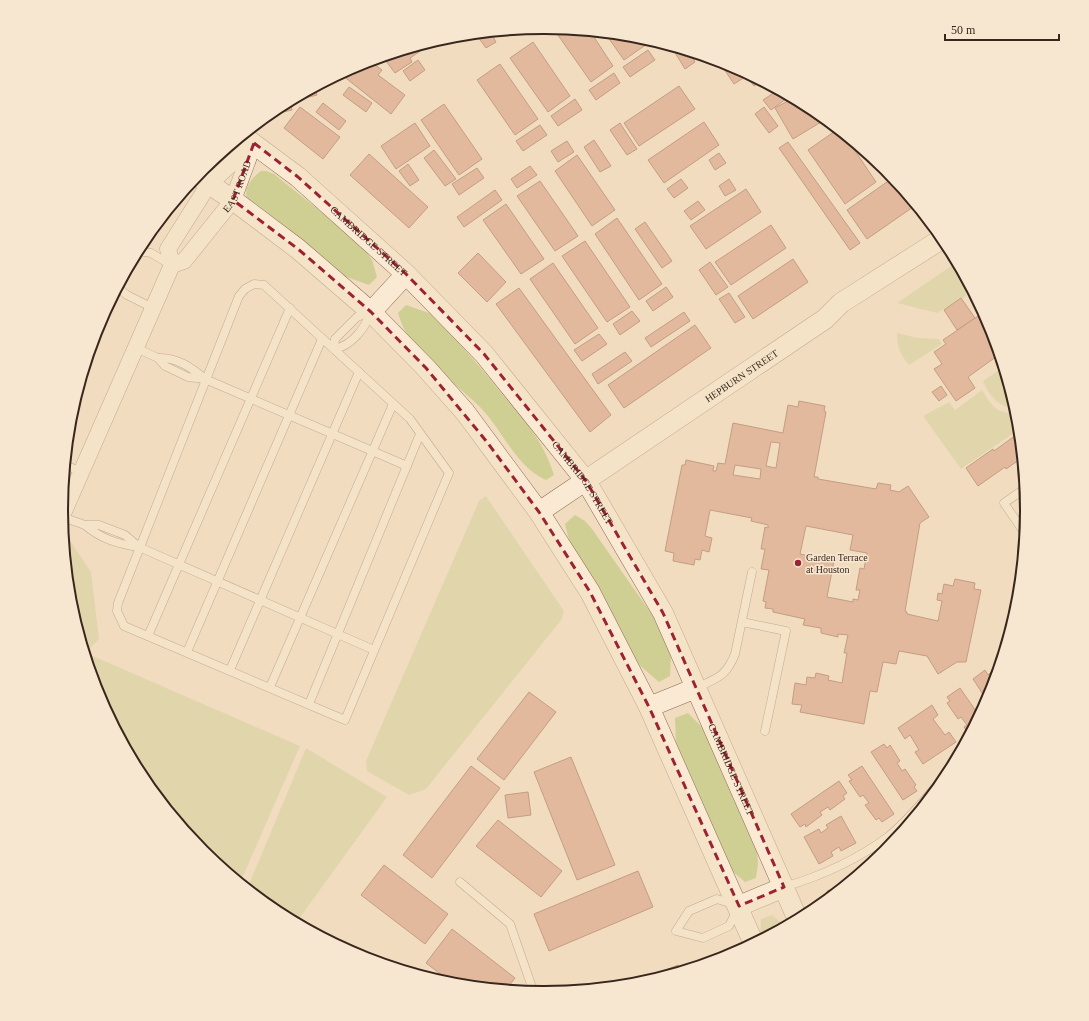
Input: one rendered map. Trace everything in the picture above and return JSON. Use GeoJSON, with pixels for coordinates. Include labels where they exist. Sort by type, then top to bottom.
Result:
{"type":"FeatureCollection","features":[{"type":"Feature","properties":{"kind":"street","name":"EAST ROAD"},"geometry":{"type":"LineString","coordinates":[[248,139],[233,200],[184,261],[172,265],[168,249],[203,180],[248,139]]}},
{"type":"Feature","properties":{"kind":"street","name":"CAMBRIDGE STREET"},"geometry":{"type":"LineString","coordinates":[[248,139],[298,177],[406,274],[484,354],[586,481],[663,614],[796,915]]}},
{"type":"Feature","properties":{"kind":"street"},"geometry":{"type":"LineString","coordinates":[[203,180],[233,200],[298,249],[371,312],[426,368],[465,412],[539,512],[590,592],[649,707],[739,906],[752,939]]}},
{"type":"Feature","properties":{"kind":"street","name":"HEPBURN STREET"},"geometry":{"type":"LineString","coordinates":[[539,512],[825,318],[841,303],[938,241]]}},
{"type":"Feature","properties":{"kind":"street"},"geometry":{"type":"LineString","coordinates":[[68,501],[172,265]]}},
{"type":"Feature","properties":{"kind":"street"},"geometry":{"type":"LineString","coordinates":[[371,312],[406,274]]}},
{"type":"Feature","properties":{"kind":"street"},"geometry":{"type":"LineString","coordinates":[[649,707],[696,688]]}},
{"type":"Feature","properties":{"kind":"street"},"geometry":{"type":"LineString","coordinates":[[739,906],[784,887]]}},
{"type":"Feature","properties":{"kind":"lane"},"geometry":{"type":"LineString","coordinates":[[144,252],[151,253],[172,265]]}},
{"type":"Feature","properties":{"kind":"lane"},"geometry":{"type":"LineString","coordinates":[[254,284],[264,285],[290,308],[410,419],[449,473],[345,720],[124,626],[117,611],[118,603],[139,547],[238,296],[245,289],[254,284]]}},
{"type":"Feature","properties":{"kind":"lane"},"geometry":{"type":"LineString","coordinates":[[122,291],[153,308]]}},
{"type":"Feature","properties":{"kind":"lane"},"geometry":{"type":"LineString","coordinates":[[148,636],[290,308]]}},
{"type":"Feature","properties":{"kind":"lane"},"geometry":{"type":"LineString","coordinates":[[334,349],[335,338],[357,317],[371,312]]}},
{"type":"Feature","properties":{"kind":"lane"},"geometry":{"type":"LineString","coordinates":[[334,349],[343,348],[365,326],[371,312]]}},
{"type":"Feature","properties":{"kind":"lane"},"geometry":{"type":"LineString","coordinates":[[187,652],[322,339]]}},
{"type":"Feature","properties":{"kind":"lane"},"geometry":{"type":"LineString","coordinates":[[136,348],[158,358],[169,358],[192,368],[205,379],[407,466]]}},
{"type":"Feature","properties":{"kind":"lane"},"geometry":{"type":"LineString","coordinates":[[230,670],[358,372]]}},
{"type":"Feature","properties":{"kind":"lane"},"geometry":{"type":"LineString","coordinates":[[270,687],[393,404]]}},
{"type":"Feature","properties":{"kind":"lane"},"geometry":{"type":"LineString","coordinates":[[309,704],[420,434]]}},
{"type":"Feature","properties":{"kind":"lane"},"geometry":{"type":"LineString","coordinates":[[70,467],[81,472]]}},
{"type":"Feature","properties":{"kind":"lane"},"geometry":{"type":"LineString","coordinates":[[1020,492],[1004,503],[1020,527]]}},
{"type":"Feature","properties":{"kind":"lane"},"geometry":{"type":"LineString","coordinates":[[68,518],[85,525],[99,525],[119,533],[139,547],[374,650]]}},
{"type":"Feature","properties":{"kind":"lane"},"geometry":{"type":"LineString","coordinates":[[696,688],[723,675],[730,667],[735,654],[752,572]]}},
{"type":"Feature","properties":{"kind":"lane"},"geometry":{"type":"LineString","coordinates":[[742,622],[786,631],[765,731]]}},
{"type":"Feature","properties":{"kind":"lane"},"geometry":{"type":"LineString","coordinates":[[784,887],[823,875],[861,854],[889,835],[926,796]]}},
{"type":"Feature","properties":{"kind":"lane"},"geometry":{"type":"LineString","coordinates":[[460,882],[510,924],[532,987]]}},
{"type":"Feature","properties":{"kind":"lane"},"geometry":{"type":"LineString","coordinates":[[717,899],[739,906],[729,926],[703,938],[676,931],[689,911],[717,899]]}},
{"type":"Feature","properties":{"kind":"highlighted area"},"geometry":{"type":"Polygon","coordinates":[[[254,143],[298,177],[406,274],[484,354],[586,481],[663,613],[784,887],[739,906],[649,707],[590,592],[539,512],[487,442],[426,368],[371,312],[298,249],[233,200],[254,143]]]}},
{"type":"Feature","properties":{"kind":"green space"},"geometry":{"type":"Polygon","coordinates":[[[225,157],[218,166],[212,170],[225,157]]]}},
{"type":"Feature","properties":{"kind":"green space"},"geometry":{"type":"Polygon","coordinates":[[[261,171],[274,174],[335,223],[365,250],[372,260],[377,277],[369,285],[341,275],[247,198],[246,190],[248,186],[252,179],[261,171]]]}},
{"type":"Feature","properties":{"kind":"green space"},"geometry":{"type":"Polygon","coordinates":[[[953,265],[967,292],[965,297],[937,313],[897,303],[953,265]]]}},
{"type":"Feature","properties":{"kind":"green space"},"geometry":{"type":"Polygon","coordinates":[[[406,305],[429,313],[478,364],[532,431],[550,462],[554,475],[546,480],[535,474],[526,466],[510,448],[481,408],[421,353],[404,328],[398,313],[406,305]]]}},
{"type":"Feature","properties":{"kind":"green space"},"geometry":{"type":"Polygon","coordinates":[[[897,333],[918,338],[939,339],[942,344],[909,365],[900,350],[897,333]]]}},
{"type":"Feature","properties":{"kind":"green space"},"geometry":{"type":"Polygon","coordinates":[[[1000,370],[1010,408],[1000,404],[991,396],[983,381],[1000,370]]]}},
{"type":"Feature","properties":{"kind":"green space"},"geometry":{"type":"Polygon","coordinates":[[[982,390],[992,405],[1000,411],[1011,413],[1014,433],[961,469],[923,416],[949,402],[955,410],[982,390]]]}},
{"type":"Feature","properties":{"kind":"green space"},"geometry":{"type":"Polygon","coordinates":[[[486,496],[564,611],[562,619],[426,789],[409,795],[367,771],[366,761],[479,501],[486,496]]]}},
{"type":"Feature","properties":{"kind":"green space"},"geometry":{"type":"Polygon","coordinates":[[[575,515],[585,521],[592,529],[655,619],[671,656],[670,676],[659,682],[637,663],[570,544],[565,524],[575,515]]]}},
{"type":"Feature","properties":{"kind":"green space"},"geometry":{"type":"Polygon","coordinates":[[[69,539],[91,572],[99,639],[89,649],[77,603],[69,539]]]}},
{"type":"Feature","properties":{"kind":"green space"},"geometry":{"type":"Polygon","coordinates":[[[90,655],[300,746],[242,879],[186,825],[166,801],[148,775],[117,721],[104,693],[90,655]]]}},
{"type":"Feature","properties":{"kind":"green space"},"geometry":{"type":"Polygon","coordinates":[[[688,713],[706,731],[757,851],[758,864],[756,878],[745,882],[730,869],[676,744],[675,718],[688,713]]]}},
{"type":"Feature","properties":{"kind":"green space"},"geometry":{"type":"Polygon","coordinates":[[[306,748],[387,797],[299,919],[249,885],[306,748]]]}},
{"type":"Feature","properties":{"kind":"green space"},"geometry":{"type":"Polygon","coordinates":[[[772,915],[782,924],[760,935],[761,919],[772,915]]]}},
{"type":"Feature","properties":{"kind":"building"},"geometry":{"type":"Polygon","coordinates":[[[558,34],[594,37],[613,66],[591,82],[558,34]]]}},
{"type":"Feature","properties":{"kind":"building"},"geometry":{"type":"Polygon","coordinates":[[[493,37],[496,42],[486,48],[479,38],[493,37]]]}},
{"type":"Feature","properties":{"kind":"building"},"geometry":{"type":"Polygon","coordinates":[[[609,38],[646,45],[624,60],[609,38]]]}},
{"type":"Feature","properties":{"kind":"building"},"geometry":{"type":"Polygon","coordinates":[[[533,42],[570,96],[548,112],[510,58],[533,42]]]}},
{"type":"Feature","properties":{"kind":"building"},"geometry":{"type":"Polygon","coordinates":[[[423,50],[410,58],[412,62],[395,73],[386,61],[423,50]]]}},
{"type":"Feature","properties":{"kind":"building"},"geometry":{"type":"Polygon","coordinates":[[[648,50],[655,60],[630,77],[623,67],[648,50]]]}},
{"type":"Feature","properties":{"kind":"building"},"geometry":{"type":"Polygon","coordinates":[[[675,52],[692,57],[695,62],[685,69],[675,52]]]}},
{"type":"Feature","properties":{"kind":"building"},"geometry":{"type":"Polygon","coordinates":[[[418,60],[425,70],[410,81],[403,71],[418,60]]]}},
{"type":"Feature","properties":{"kind":"building"},"geometry":{"type":"Polygon","coordinates":[[[500,64],[538,119],[515,135],[477,80],[500,64]]]}},
{"type":"Feature","properties":{"kind":"building"},"geometry":{"type":"Polygon","coordinates":[[[375,65],[382,70],[378,75],[405,95],[391,114],[345,78],[375,65]]]}},
{"type":"Feature","properties":{"kind":"building"},"geometry":{"type":"Polygon","coordinates":[[[724,69],[744,78],[734,84],[724,69]]]}},
{"type":"Feature","properties":{"kind":"building"},"geometry":{"type":"Polygon","coordinates":[[[614,73],[620,83],[596,100],[589,90],[614,73]]]}},
{"type":"Feature","properties":{"kind":"building"},"geometry":{"type":"Polygon","coordinates":[[[750,80],[757,84],[754,86],[750,80]]]}},
{"type":"Feature","properties":{"kind":"building"},"geometry":{"type":"Polygon","coordinates":[[[679,86],[695,109],[639,146],[624,123],[679,86]]]}},
{"type":"Feature","properties":{"kind":"building"},"geometry":{"type":"Polygon","coordinates":[[[349,87],[372,103],[366,112],[343,95],[349,87]]]}},
{"type":"Feature","properties":{"kind":"building"},"geometry":{"type":"Polygon","coordinates":[[[316,92],[317,95],[307,98],[316,92]]]}},
{"type":"Feature","properties":{"kind":"building"},"geometry":{"type":"Polygon","coordinates":[[[774,93],[785,99],[771,110],[763,100],[774,93]]]}},
{"type":"Feature","properties":{"kind":"building"},"geometry":{"type":"Polygon","coordinates":[[[575,99],[582,110],[558,126],[551,116],[575,99]]]}},
{"type":"Feature","properties":{"kind":"building"},"geometry":{"type":"Polygon","coordinates":[[[788,101],[821,122],[793,139],[775,108],[788,101]]]}},
{"type":"Feature","properties":{"kind":"building"},"geometry":{"type":"Polygon","coordinates":[[[323,103],[346,121],[339,130],[316,112],[323,103]]]}},
{"type":"Feature","properties":{"kind":"building"},"geometry":{"type":"Polygon","coordinates":[[[444,104],[482,159],[459,175],[421,120],[444,104]]]}},
{"type":"Feature","properties":{"kind":"building"},"geometry":{"type":"Polygon","coordinates":[[[291,107],[292,110],[283,112],[291,107]]]}},
{"type":"Feature","properties":{"kind":"building"},"geometry":{"type":"Polygon","coordinates":[[[300,107],[340,137],[323,159],[284,128],[300,107]]]}},
{"type":"Feature","properties":{"kind":"building"},"geometry":{"type":"Polygon","coordinates":[[[764,107],[778,126],[769,133],[755,114],[764,107]]]}},
{"type":"Feature","properties":{"kind":"building"},"geometry":{"type":"Polygon","coordinates":[[[704,122],[719,145],[664,183],[648,160],[704,122]]]}},
{"type":"Feature","properties":{"kind":"building"},"geometry":{"type":"Polygon","coordinates":[[[415,123],[430,146],[396,169],[381,146],[415,123]]]}},
{"type":"Feature","properties":{"kind":"building"},"geometry":{"type":"Polygon","coordinates":[[[620,123],[637,149],[627,155],[610,130],[620,123]]]}},
{"type":"Feature","properties":{"kind":"building"},"geometry":{"type":"Polygon","coordinates":[[[540,125],[547,135],[523,151],[516,141],[540,125]]]}},
{"type":"Feature","properties":{"kind":"building"},"geometry":{"type":"Polygon","coordinates":[[[834,132],[852,146],[876,182],[845,204],[808,150],[834,132]]]}},
{"type":"Feature","properties":{"kind":"building"},"geometry":{"type":"Polygon","coordinates":[[[594,140],[611,166],[600,172],[584,147],[594,140]]]}},
{"type":"Feature","properties":{"kind":"building"},"geometry":{"type":"Polygon","coordinates":[[[567,141],[574,152],[558,162],[551,151],[567,141]]]}},
{"type":"Feature","properties":{"kind":"building"},"geometry":{"type":"Polygon","coordinates":[[[788,142],[860,243],[850,250],[779,148],[788,142]]]}},
{"type":"Feature","properties":{"kind":"building"},"geometry":{"type":"Polygon","coordinates":[[[434,150],[456,179],[445,186],[424,158],[434,150]]]}},
{"type":"Feature","properties":{"kind":"building"},"geometry":{"type":"Polygon","coordinates":[[[719,153],[726,163],[715,170],[709,160],[719,153]]]}},
{"type":"Feature","properties":{"kind":"building"},"geometry":{"type":"Polygon","coordinates":[[[369,154],[428,207],[409,228],[350,175],[369,154]]]}},
{"type":"Feature","properties":{"kind":"building"},"geometry":{"type":"Polygon","coordinates":[[[577,155],[615,210],[592,226],[555,171],[577,155]]]}},
{"type":"Feature","properties":{"kind":"building"},"geometry":{"type":"Polygon","coordinates":[[[408,164],[419,180],[410,186],[399,171],[408,164]]]}},
{"type":"Feature","properties":{"kind":"building"},"geometry":{"type":"Polygon","coordinates":[[[530,166],[537,175],[517,188],[511,179],[530,166]]]}},
{"type":"Feature","properties":{"kind":"building"},"geometry":{"type":"Polygon","coordinates":[[[477,168],[484,178],[459,195],[452,184],[477,168]]]}},
{"type":"Feature","properties":{"kind":"building"},"geometry":{"type":"Polygon","coordinates":[[[681,179],[688,188],[674,198],[667,189],[681,179]]]}},
{"type":"Feature","properties":{"kind":"building"},"geometry":{"type":"Polygon","coordinates":[[[729,179],[736,190],[725,196],[719,186],[729,179]]]}},
{"type":"Feature","properties":{"kind":"building"},"geometry":{"type":"Polygon","coordinates":[[[540,181],[578,236],[555,251],[517,196],[540,181]]]}},
{"type":"Feature","properties":{"kind":"building"},"geometry":{"type":"Polygon","coordinates":[[[888,181],[913,207],[867,239],[847,210],[888,181]]]}},
{"type":"Feature","properties":{"kind":"building"},"geometry":{"type":"Polygon","coordinates":[[[746,189],[761,212],[706,249],[690,226],[746,189]]]}},
{"type":"Feature","properties":{"kind":"building"},"geometry":{"type":"Polygon","coordinates":[[[495,190],[502,200],[464,227],[457,217],[495,190]]]}},
{"type":"Feature","properties":{"kind":"building"},"geometry":{"type":"Polygon","coordinates":[[[698,201],[705,210],[691,220],[684,211],[698,201]]]}},
{"type":"Feature","properties":{"kind":"building"},"geometry":{"type":"Polygon","coordinates":[[[506,204],[544,259],[521,274],[483,220],[506,204]]]}},
{"type":"Feature","properties":{"kind":"building"},"geometry":{"type":"Polygon","coordinates":[[[617,218],[662,284],[639,300],[595,234],[617,218]]]}},
{"type":"Feature","properties":{"kind":"building"},"geometry":{"type":"Polygon","coordinates":[[[645,222],[672,261],[662,268],[635,229],[645,222]]]}},
{"type":"Feature","properties":{"kind":"building"},"geometry":{"type":"Polygon","coordinates":[[[771,225],[786,248],[731,285],[715,262],[771,225]]]}},
{"type":"Feature","properties":{"kind":"building"},"geometry":{"type":"Polygon","coordinates":[[[585,241],[630,307],[607,322],[562,256],[585,241]]]}},
{"type":"Feature","properties":{"kind":"building"},"geometry":{"type":"Polygon","coordinates":[[[478,253],[506,282],[487,302],[458,273],[478,253]]]}},
{"type":"Feature","properties":{"kind":"building"},"geometry":{"type":"Polygon","coordinates":[[[793,259],[808,282],[753,319],[738,296],[793,259]]]}},
{"type":"Feature","properties":{"kind":"building"},"geometry":{"type":"Polygon","coordinates":[[[710,262],[728,287],[716,295],[699,270],[710,262]]]}},
{"type":"Feature","properties":{"kind":"building"},"geometry":{"type":"Polygon","coordinates":[[[553,263],[598,328],[575,344],[530,279],[553,263]]]}},
{"type":"Feature","properties":{"kind":"building"},"geometry":{"type":"Polygon","coordinates":[[[666,287],[673,297],[653,311],[646,301],[666,287]]]}},
{"type":"Feature","properties":{"kind":"building"},"geometry":{"type":"Polygon","coordinates":[[[519,288],[611,415],[590,432],[496,304],[519,288]]]}},
{"type":"Feature","properties":{"kind":"building"},"geometry":{"type":"Polygon","coordinates":[[[729,293],[745,317],[735,323],[719,299],[729,293]]]}},
{"type":"Feature","properties":{"kind":"building"},"geometry":{"type":"Polygon","coordinates":[[[961,298],[975,318],[957,330],[944,310],[961,298]]]}},
{"type":"Feature","properties":{"kind":"building"},"geometry":{"type":"Polygon","coordinates":[[[632,311],[640,321],[620,335],[613,324],[632,311]]]}},
{"type":"Feature","properties":{"kind":"building"},"geometry":{"type":"Polygon","coordinates":[[[684,312],[690,321],[651,347],[645,338],[684,312]]]}},
{"type":"Feature","properties":{"kind":"building"},"geometry":{"type":"Polygon","coordinates":[[[979,315],[996,357],[968,377],[975,388],[956,401],[934,369],[942,364],[934,352],[946,344],[943,340],[979,315]]]}},
{"type":"Feature","properties":{"kind":"building"},"geometry":{"type":"Polygon","coordinates":[[[695,325],[711,348],[624,408],[608,385],[695,325]]]}},
{"type":"Feature","properties":{"kind":"building"},"geometry":{"type":"Polygon","coordinates":[[[599,334],[607,344],[582,361],[574,350],[599,334]]]}},
{"type":"Feature","properties":{"kind":"building"},"geometry":{"type":"Polygon","coordinates":[[[625,352],[632,361],[598,384],[592,374],[625,352]]]}},
{"type":"Feature","properties":{"kind":"building"},"geometry":{"type":"Polygon","coordinates":[[[941,386],[947,395],[939,401],[932,392],[941,386]]]}},
{"type":"Feature","properties":{"kind":"building","name":"Garden Terrace at Houston"},"geometry":{"type":"Polygon","coordinates":[[[799,401],[825,406],[824,411],[826,412],[814,477],[818,477],[818,479],[876,489],[878,483],[891,485],[890,490],[899,492],[908,486],[929,517],[920,523],[905,611],[907,614],[938,621],[942,601],[937,600],[938,593],[942,594],[944,584],[953,586],[955,579],[975,583],[974,589],[981,590],[966,662],[957,662],[938,674],[927,656],[899,651],[896,664],[883,662],[877,692],[870,691],[864,724],[800,712],[802,705],[792,704],[795,683],[806,685],[807,677],[815,678],[816,673],[829,676],[828,680],[842,683],[847,653],[844,653],[848,635],[838,634],[838,637],[821,633],[821,628],[803,625],[805,619],[773,612],[773,609],[765,608],[766,602],[763,601],[769,570],[761,569],[765,549],[761,549],[765,527],[768,528],[768,525],[751,521],[752,518],[710,510],[705,536],[712,538],[709,552],[702,550],[700,560],[695,559],[694,565],[673,561],[674,553],[665,551],[682,465],[685,465],[686,460],[714,466],[713,471],[716,471],[718,463],[725,464],[733,423],[783,433],[788,405],[798,407],[799,401]],[[771,442],[766,466],[776,468],[780,443],[771,442]],[[735,465],[733,475],[760,479],[761,469],[735,465]],[[806,526],[800,554],[834,561],[827,597],[853,602],[853,599],[858,600],[860,590],[856,590],[860,568],[864,569],[867,553],[850,550],[853,535],[806,526]]]}},
{"type":"Feature","properties":{"kind":"building"},"geometry":{"type":"Polygon","coordinates":[[[1015,436],[1018,461],[1006,469],[1005,467],[978,486],[966,468],[993,449],[994,451],[1015,436]]]}},
{"type":"Feature","properties":{"kind":"building"},"geometry":{"type":"Polygon","coordinates":[[[985,670],[988,675],[991,672],[992,674],[984,696],[973,679],[985,670]]]}},
{"type":"Feature","properties":{"kind":"building"},"geometry":{"type":"Polygon","coordinates":[[[960,688],[976,712],[967,731],[964,727],[967,725],[961,717],[958,719],[947,703],[950,701],[947,697],[960,688]]]}},
{"type":"Feature","properties":{"kind":"building"},"geometry":{"type":"Polygon","coordinates":[[[529,692],[556,712],[504,780],[477,759],[529,692]]]}},
{"type":"Feature","properties":{"kind":"building"},"geometry":{"type":"Polygon","coordinates":[[[932,705],[938,715],[933,719],[945,735],[949,732],[956,742],[923,764],[915,752],[919,750],[910,735],[905,739],[898,728],[932,705]]]}},
{"type":"Feature","properties":{"kind":"building"},"geometry":{"type":"Polygon","coordinates":[[[884,744],[887,748],[890,745],[900,761],[897,763],[902,771],[905,769],[916,785],[914,787],[917,791],[903,800],[871,752],[884,744]]]}},
{"type":"Feature","properties":{"kind":"building"},"geometry":{"type":"Polygon","coordinates":[[[571,757],[615,865],[577,880],[534,772],[571,757]]]}},
{"type":"Feature","properties":{"kind":"building"},"geometry":{"type":"Polygon","coordinates":[[[471,766],[500,788],[432,878],[403,855],[471,766]]]}},
{"type":"Feature","properties":{"kind":"building"},"geometry":{"type":"Polygon","coordinates":[[[862,766],[894,814],[882,822],[879,818],[876,820],[865,805],[869,803],[863,795],[860,797],[849,781],[852,780],[848,775],[862,766]]]}},
{"type":"Feature","properties":{"kind":"building"},"geometry":{"type":"Polygon","coordinates":[[[839,781],[847,793],[843,796],[845,799],[830,810],[828,807],[820,812],[822,815],[806,827],[805,824],[800,827],[791,814],[839,781]]]}},
{"type":"Feature","properties":{"kind":"building"},"geometry":{"type":"Polygon","coordinates":[[[528,792],[531,815],[508,818],[505,795],[528,792]]]}},
{"type":"Feature","properties":{"kind":"building"},"geometry":{"type":"Polygon","coordinates":[[[841,816],[856,843],[841,851],[839,847],[831,852],[833,856],[819,864],[804,837],[819,829],[821,833],[828,828],[826,825],[841,816]]]}},
{"type":"Feature","properties":{"kind":"building"},"geometry":{"type":"Polygon","coordinates":[[[498,820],[562,871],[541,897],[476,846],[498,820]]]}},
{"type":"Feature","properties":{"kind":"building"},"geometry":{"type":"Polygon","coordinates":[[[384,865],[448,914],[425,944],[361,895],[384,865]]]}},
{"type":"Feature","properties":{"kind":"building"},"geometry":{"type":"Polygon","coordinates":[[[638,871],[653,907],[549,951],[534,914],[638,871]]]}},
{"type":"Feature","properties":{"kind":"building"},"geometry":{"type":"Polygon","coordinates":[[[837,887],[828,894],[827,891],[837,887]]]}},
{"type":"Feature","properties":{"kind":"building"},"geometry":{"type":"Polygon","coordinates":[[[452,929],[515,978],[509,986],[452,978],[443,976],[426,963],[452,929]]]}},
{"type":"Feature","properties":{"kind":"building"},"geometry":{"type":"Polygon","coordinates":[[[678,965],[679,968],[668,971],[657,973],[678,965]]]}},
{"type":"Feature","properties":{"kind":"place","name":"Garden Terrace at Houston"},"geometry":{"type":"Point","coordinates":[798,563]}}]}
